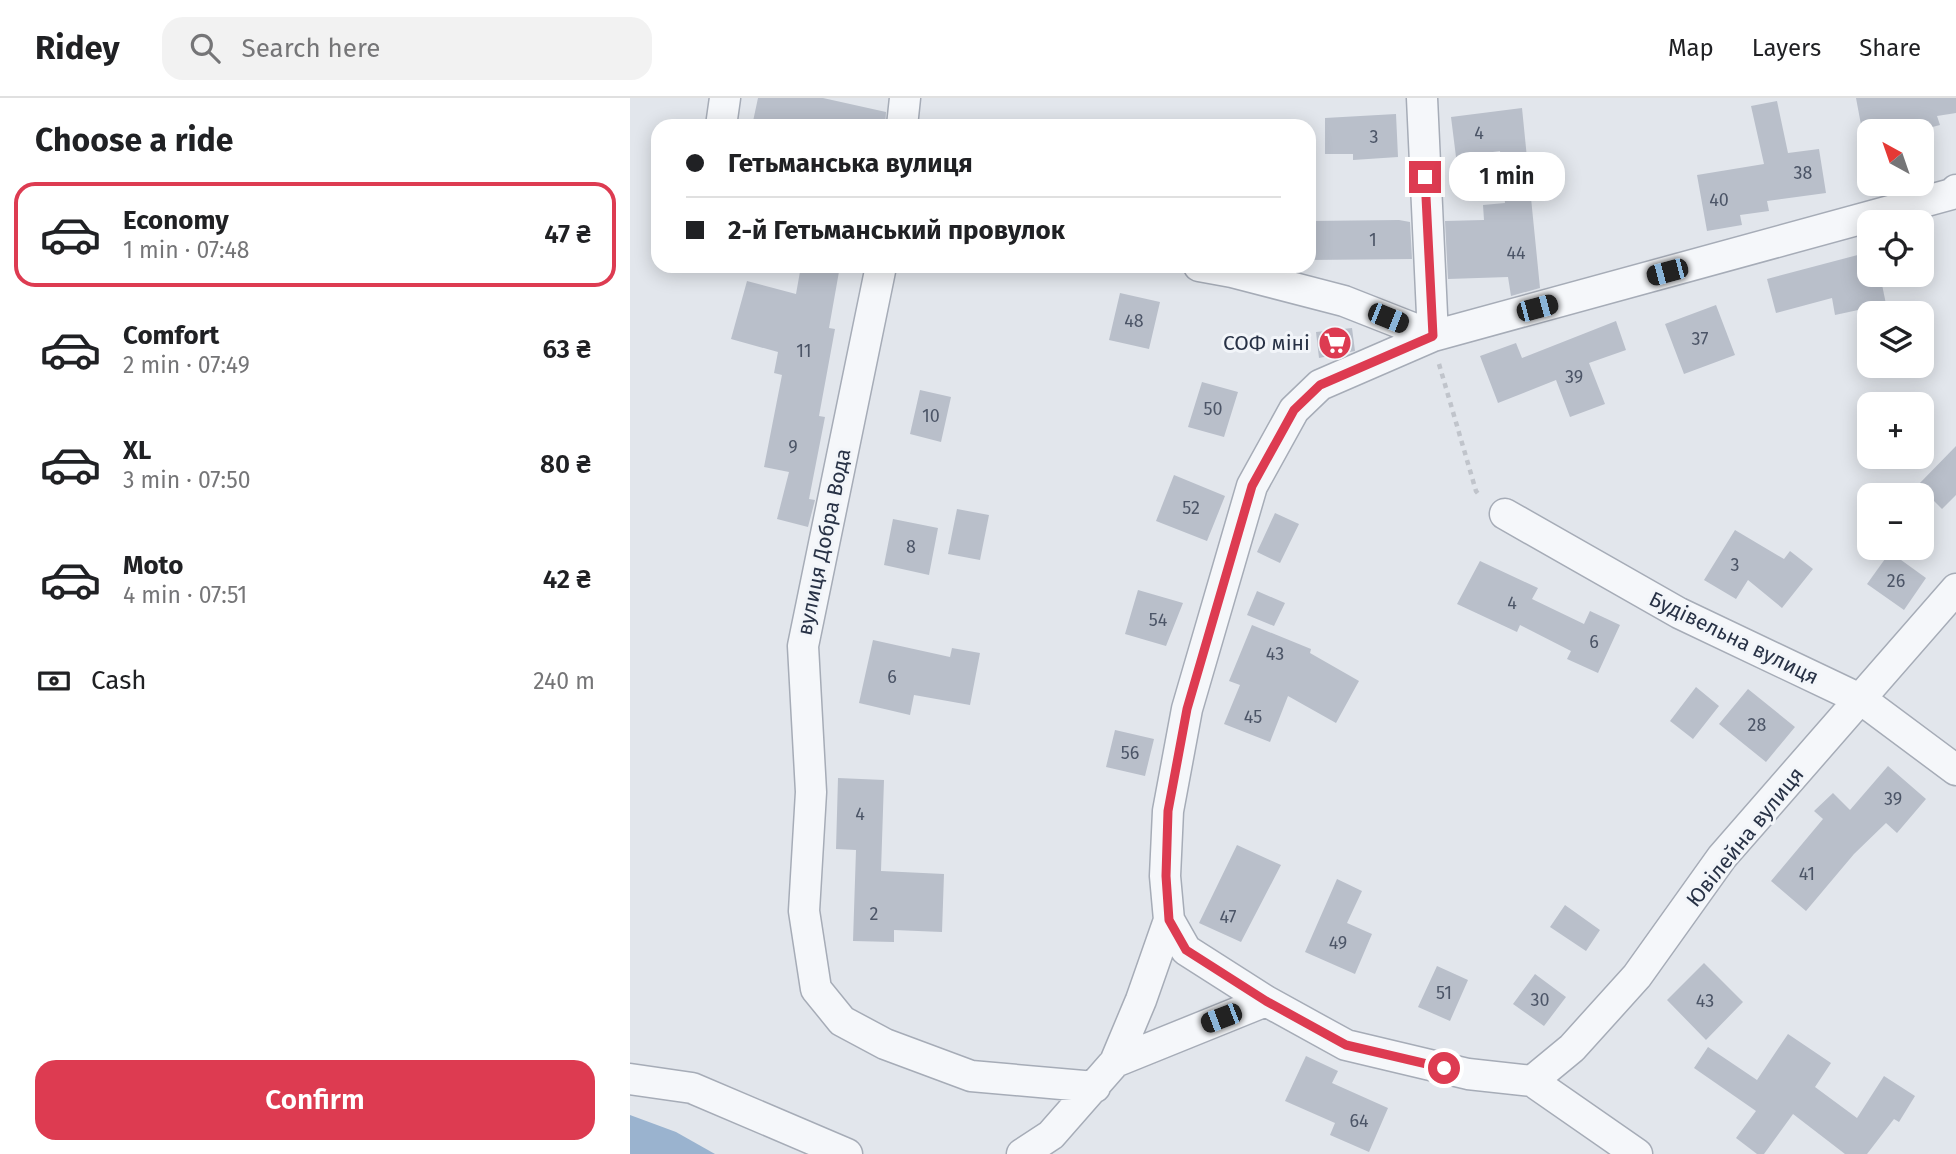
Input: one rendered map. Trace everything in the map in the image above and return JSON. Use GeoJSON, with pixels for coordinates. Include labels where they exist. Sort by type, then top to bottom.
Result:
{"type":"FeatureCollection","features":[{"type":"Feature","properties":{"kind":"street"},"geometry":{"type":"LineString","coordinates":[[722,119],[725,98]]}},
{"type":"Feature","properties":{"kind":"street"},"geometry":{"type":"LineString","coordinates":[[903,119],[905,98]]}},
{"type":"Feature","properties":{"kind":"street"},"geometry":{"type":"LineString","coordinates":[[1422,98],[1433,336]]}},
{"type":"Feature","properties":{"kind":"street"},"geometry":{"type":"LineString","coordinates":[[1022,1154],[1051,1135],[1115,1062],[1141,1000],[1169,920],[1166,876],[1168,811],[1187,709],[1252,486],[1294,410],[1320,385],[1433,336],[1952,194],[1956,190]]}},
{"type":"Feature","properties":{"kind":"street","name":"вулиця Добра Вода"},"geometry":{"type":"LineString","coordinates":[[880,273],[803,646],[811,792],[804,911],[816,989],[842,1021],[885,1044],[971,1076],[1095,1087]]}},
{"type":"Feature","properties":{"kind":"street"},"geometry":{"type":"LineString","coordinates":[[1236,273],[1344,301],[1433,336]]}},
{"type":"Feature","properties":{"kind":"street","name":"Будівельна вулиця"},"geometry":{"type":"LineString","coordinates":[[1505,514],[1678,613],[1862,700],[1956,771]]}},
{"type":"Feature","properties":{"kind":"street","name":"Ювілейна вулиця"},"geometry":{"type":"LineString","coordinates":[[1532,1081],[1572,1048],[1637,976],[1722,857],[1862,700],[1956,589]]}},
{"type":"Feature","properties":{"kind":"street"},"geometry":{"type":"LineString","coordinates":[[1169,920],[1186,950],[1266,1001],[1346,1045],[1468,1074],[1532,1081],[1637,1154]]}},
{"type":"Feature","properties":{"kind":"street"},"geometry":{"type":"LineString","coordinates":[[1115,1062],[1266,1001]]}},
{"type":"Feature","properties":{"kind":"street"},"geometry":{"type":"LineString","coordinates":[[630,1079],[692,1088],[847,1154]]}},
{"type":"Feature","properties":{"kind":"path"},"geometry":{"type":"LineString","coordinates":[[1433,336],[1476,491],[1488,505],[1505,514]]}},
{"type":"Feature","properties":{"kind":"water"},"geometry":{"type":"Polygon","coordinates":[[[630,1115],[676,1132],[715,1154],[630,1154],[630,1115]]]}},
{"type":"Feature","properties":{"kind":"building"},"geometry":{"type":"Polygon","coordinates":[[[758,98],[823,98],[886,112],[886,119],[754,119],[758,98]]]}},
{"type":"Feature","properties":{"kind":"building"},"geometry":{"type":"Polygon","coordinates":[[[1856,98],[1956,98],[1956,113],[1937,116],[1940,125],[1934,127],[1934,119],[1860,119],[1856,98]]]}},
{"type":"Feature","properties":{"kind":"building"},"geometry":{"type":"Polygon","coordinates":[[[1777,101],[1788,153],[1819,149],[1826,193],[1767,201],[1769,211],[1740,215],[1742,225],[1707,231],[1697,175],[1764,164],[1751,106],[1777,101]]]}},
{"type":"Feature","properties":{"kind":"building"},"geometry":{"type":"Polygon","coordinates":[[[1522,108],[1540,288],[1511,296],[1508,277],[1448,279],[1445,221],[1484,220],[1483,205],[1505,203],[1500,151],[1456,157],[1451,117],[1522,108]]]}},
{"type":"Feature","properties":{"kind":"building"},"geometry":{"type":"Polygon","coordinates":[[[1396,114],[1398,157],[1353,160],[1353,154],[1325,154],[1325,118],[1396,114]]]}},
{"type":"Feature","properties":{"kind":"building"},"geometry":{"type":"Polygon","coordinates":[[[1316,221],[1410,222],[1412,259],[1316,260],[1316,221]]]}},
{"type":"Feature","properties":{"kind":"building"},"geometry":{"type":"Polygon","coordinates":[[[1857,255],[1857,287],[1882,287],[1885,301],[1857,301],[1857,310],[1835,315],[1832,298],[1776,313],[1767,279],[1857,255]]]}},
{"type":"Feature","properties":{"kind":"building"},"geometry":{"type":"Polygon","coordinates":[[[800,273],[839,273],[829,328],[835,329],[819,416],[825,417],[809,499],[815,500],[808,527],[777,519],[789,472],[764,467],[782,375],[774,373],[778,352],[731,339],[747,281],[796,294],[800,273]]]}},
{"type":"Feature","properties":{"kind":"building"},"geometry":{"type":"Polygon","coordinates":[[[1120,293],[1160,302],[1149,349],[1109,340],[1120,293]]]}},
{"type":"Feature","properties":{"kind":"building"},"geometry":{"type":"Polygon","coordinates":[[[1716,305],[1735,355],[1684,374],[1665,324],[1716,305]]]}},
{"type":"Feature","properties":{"kind":"building"},"geometry":{"type":"Polygon","coordinates":[[[1616,321],[1626,350],[1589,363],[1605,404],[1570,417],[1556,380],[1498,403],[1480,356],[1516,343],[1522,358],[1616,321]]]}},
{"type":"Feature","properties":{"kind":"building","name":"СОФ міні"},"geometry":{"type":"Polygon","coordinates":[[[1352,328],[1355,351],[1319,358],[1316,332],[1352,328]]]}},
{"type":"Feature","properties":{"kind":"building"},"geometry":{"type":"Polygon","coordinates":[[[1202,382],[1238,392],[1224,437],[1188,427],[1202,382]]]}},
{"type":"Feature","properties":{"kind":"building"},"geometry":{"type":"Polygon","coordinates":[[[920,390],[951,397],[941,442],[910,434],[920,390]]]}},
{"type":"Feature","properties":{"kind":"building"},"geometry":{"type":"Polygon","coordinates":[[[1956,446],[1956,495],[1942,509],[1934,501],[1934,483],[1920,483],[1956,446]]]}},
{"type":"Feature","properties":{"kind":"building"},"geometry":{"type":"Polygon","coordinates":[[[1174,475],[1225,496],[1207,541],[1156,521],[1174,475]]]}},
{"type":"Feature","properties":{"kind":"building"},"geometry":{"type":"Polygon","coordinates":[[[957,509],[989,515],[980,560],[948,554],[957,509]]]}},
{"type":"Feature","properties":{"kind":"building"},"geometry":{"type":"Polygon","coordinates":[[[1275,513],[1299,524],[1280,563],[1257,552],[1275,513]]]}},
{"type":"Feature","properties":{"kind":"building"},"geometry":{"type":"Polygon","coordinates":[[[893,519],[938,528],[929,575],[884,565],[893,519]]]}},
{"type":"Feature","properties":{"kind":"building"},"geometry":{"type":"Polygon","coordinates":[[[1735,530],[1784,559],[1790,551],[1813,569],[1782,608],[1748,580],[1736,599],[1704,580],[1735,530]]]}},
{"type":"Feature","properties":{"kind":"building"},"geometry":{"type":"Polygon","coordinates":[[[1884,560],[1901,560],[1926,578],[1904,610],[1867,584],[1884,560]]]}},
{"type":"Feature","properties":{"kind":"building"},"geometry":{"type":"Polygon","coordinates":[[[1480,561],[1538,588],[1532,599],[1584,624],[1590,611],[1620,625],[1598,673],[1567,659],[1571,651],[1520,625],[1517,632],[1457,604],[1480,561]]]}},
{"type":"Feature","properties":{"kind":"building"},"geometry":{"type":"Polygon","coordinates":[[[1138,590],[1183,603],[1166,646],[1125,634],[1138,590]]]}},
{"type":"Feature","properties":{"kind":"building"},"geometry":{"type":"Polygon","coordinates":[[[1257,591],[1285,603],[1274,626],[1247,615],[1257,591]]]}},
{"type":"Feature","properties":{"kind":"building"},"geometry":{"type":"Polygon","coordinates":[[[1252,625],[1311,649],[1310,653],[1359,681],[1336,723],[1288,696],[1270,742],[1224,724],[1240,685],[1229,681],[1252,625]]]}},
{"type":"Feature","properties":{"kind":"building"},"geometry":{"type":"Polygon","coordinates":[[[873,640],[950,657],[952,648],[980,653],[970,705],[914,695],[910,715],[859,703],[873,640]]]}},
{"type":"Feature","properties":{"kind":"building"},"geometry":{"type":"Polygon","coordinates":[[[1696,687],[1719,706],[1693,739],[1670,721],[1696,687]]]}},
{"type":"Feature","properties":{"kind":"building"},"geometry":{"type":"Polygon","coordinates":[[[1748,689],[1795,727],[1766,762],[1719,724],[1748,689]]]}},
{"type":"Feature","properties":{"kind":"building"},"geometry":{"type":"Polygon","coordinates":[[[1115,730],[1154,739],[1145,776],[1106,767],[1115,730]]]}},
{"type":"Feature","properties":{"kind":"building"},"geometry":{"type":"Polygon","coordinates":[[[1888,766],[1926,799],[1897,833],[1886,823],[1854,854],[1806,911],[1771,881],[1823,819],[1814,811],[1833,793],[1850,810],[1888,766]]]}},
{"type":"Feature","properties":{"kind":"building"},"geometry":{"type":"Polygon","coordinates":[[[838,778],[884,780],[881,871],[944,874],[942,932],[894,930],[894,942],[853,941],[856,850],[836,849],[838,778]]]}},
{"type":"Feature","properties":{"kind":"building"},"geometry":{"type":"Polygon","coordinates":[[[1237,845],[1281,865],[1241,942],[1199,923],[1237,845]]]}},
{"type":"Feature","properties":{"kind":"building"},"geometry":{"type":"Polygon","coordinates":[[[1337,879],[1362,891],[1347,923],[1372,934],[1355,974],[1305,952],[1337,879]]]}},
{"type":"Feature","properties":{"kind":"building"},"geometry":{"type":"Polygon","coordinates":[[[1565,905],[1600,930],[1586,951],[1550,927],[1565,905]]]}},
{"type":"Feature","properties":{"kind":"building"},"geometry":{"type":"Polygon","coordinates":[[[1704,963],[1743,1002],[1706,1040],[1667,1000],[1704,963]]]}},
{"type":"Feature","properties":{"kind":"building"},"geometry":{"type":"Polygon","coordinates":[[[1437,966],[1468,980],[1450,1021],[1418,1007],[1437,966]]]}},
{"type":"Feature","properties":{"kind":"building"},"geometry":{"type":"Polygon","coordinates":[[[1535,974],[1566,997],[1544,1026],[1513,1004],[1535,974]]]}},
{"type":"Feature","properties":{"kind":"building"},"geometry":{"type":"Polygon","coordinates":[[[1788,1034],[1831,1063],[1815,1087],[1857,1118],[1884,1076],[1915,1096],[1899,1122],[1894,1119],[1867,1154],[1845,1154],[1793,1114],[1764,1154],[1757,1154],[1736,1138],[1756,1111],[1694,1068],[1708,1047],[1757,1080],[1788,1034]]]}},
{"type":"Feature","properties":{"kind":"building"},"geometry":{"type":"Polygon","coordinates":[[[1306,1056],[1338,1071],[1332,1083],[1388,1108],[1369,1152],[1330,1135],[1335,1123],[1285,1101],[1306,1056]]]}},
{"type":"Feature","properties":{"kind":"place","name":"СОФ міні"},"geometry":{"type":"Point","coordinates":[1335,343]}},
{"type":"Feature","properties":{"kind":"route"},"geometry":{"type":"LineString","coordinates":[[1425,177],[1433,336],[1320,385],[1294,410],[1252,486],[1187,709],[1168,811],[1166,876],[1169,920],[1186,950],[1266,1001],[1346,1045],[1444,1068]]}}]}
